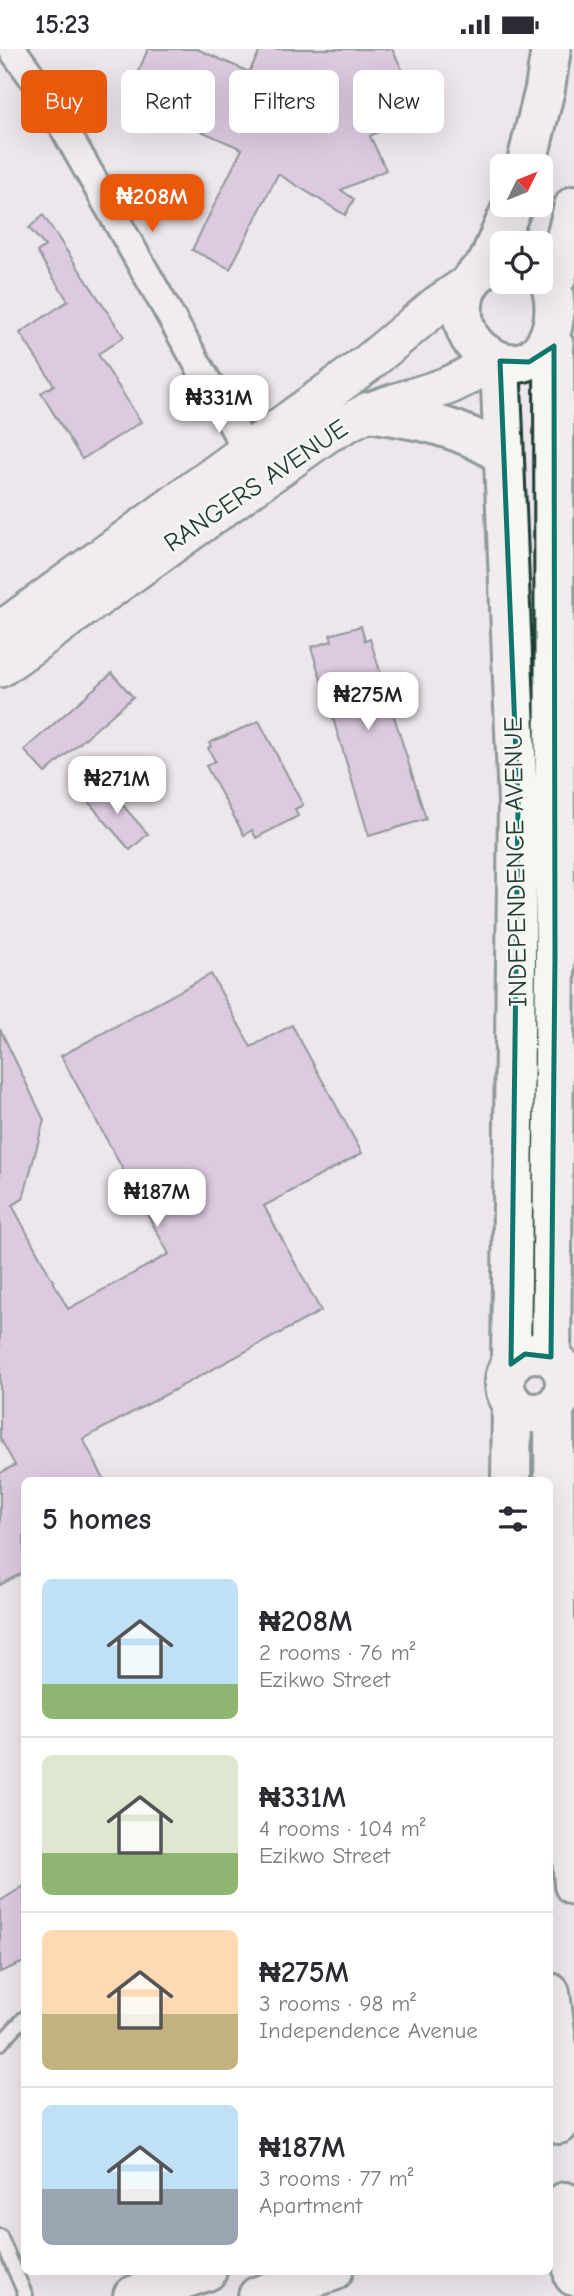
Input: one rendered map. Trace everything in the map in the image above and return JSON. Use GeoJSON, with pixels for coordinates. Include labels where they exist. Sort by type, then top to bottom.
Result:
{"type":"FeatureCollection","features":[{"type":"Feature","properties":{"kind":"main road"},"geometry":{"type":"LineString","coordinates":[[529,154],[545,89],[551,49]]}},
{"type":"Feature","properties":{"kind":"main road"},"geometry":{"type":"LineString","coordinates":[[553,261],[574,206]]}},
{"type":"Feature","properties":{"kind":"main road"},"geometry":{"type":"LineString","coordinates":[[508,217],[486,269],[462,309],[467,334],[478,348],[496,360],[529,362],[564,336]]}},
{"type":"Feature","properties":{"kind":"main road","name":"RANGERS AVENUE"},"geometry":{"type":"LineString","coordinates":[[0,631],[368,363],[437,305],[486,269]]}},
{"type":"Feature","properties":{"kind":"main road","name":"INDEPENDENCE AVENUE"},"geometry":{"type":"LineString","coordinates":[[553,278],[567,304],[564,336],[562,1381],[555,1617],[574,1885]]}},
{"type":"Feature","properties":{"kind":"main road","name":"RANGERS AVENUE"},"geometry":{"type":"LineString","coordinates":[[0,667],[328,433],[368,412],[458,383],[496,360]]}},
{"type":"Feature","properties":{"kind":"main road","name":"INDEPENDENCE AVENUE"},"geometry":{"type":"LineString","coordinates":[[496,360],[503,455],[518,804],[511,1364]]}},
{"type":"Feature","properties":{"kind":"main road"},"geometry":{"type":"LineString","coordinates":[[368,412],[438,423],[482,440],[503,455]]}},
{"type":"Feature","properties":{"kind":"main road"},"geometry":{"type":"LineString","coordinates":[[511,1477],[512,1403],[505,1383],[511,1364],[525,1354],[543,1353],[562,1381],[532,1413],[512,1403]]}},
{"type":"Feature","properties":{"kind":"main road"},"geometry":{"type":"LineString","coordinates":[[553,2017],[557,2048],[558,2164],[574,2276]]}},
{"type":"Feature","properties":{"kind":"main road"},"geometry":{"type":"LineString","coordinates":[[553,2270],[574,2295]]}},
{"type":"Feature","properties":{"kind":"main road"},"geometry":{"type":"LineString","coordinates":[[133,2296],[195,2275]]}},
{"type":"Feature","properties":{"kind":"main road"},"geometry":{"type":"LineString","coordinates":[[258,2296],[322,2275]]}},
{"type":"Feature","properties":{"kind":"street"},"geometry":{"type":"LineString","coordinates":[[12,49],[44,93],[247,451]]}},
{"type":"Feature","properties":{"kind":"lane"},"geometry":{"type":"LineString","coordinates":[[0,2044],[21,2021]]}},
{"type":"Feature","properties":{"kind":"lane"},"geometry":{"type":"LineString","coordinates":[[0,2236],[26,2296]]}},
{"type":"Feature","properties":{"kind":"highlighted area"},"geometry":{"type":"Polygon","coordinates":[[[554,346],[555,958],[551,1357],[525,1354],[511,1364],[518,804],[499,394],[500,361],[529,362],[554,346]]]}},
{"type":"Feature","properties":{"kind":"building"},"geometry":{"type":"Polygon","coordinates":[[[148,49],[197,49],[244,70],[229,70],[229,133],[339,133],[339,70],[250,70],[261,49],[392,49],[402,70],[353,70],[353,133],[376,133],[370,136],[386,170],[341,190],[354,199],[345,215],[278,174],[230,269],[192,250],[242,149],[205,133],[215,133],[215,70],[139,70],[148,49]]]}},
{"type":"Feature","properties":{"kind":"building"},"geometry":{"type":"Polygon","coordinates":[[[43,215],[124,337],[98,354],[141,422],[82,459],[41,393],[54,385],[20,333],[68,301],[37,252],[45,246],[29,228],[43,215]]]}},
{"type":"Feature","properties":{"kind":"building"},"geometry":{"type":"Polygon","coordinates":[[[361,626],[365,641],[370,639],[426,819],[369,836],[311,647],[332,641],[330,635],[361,626]]]}},
{"type":"Feature","properties":{"kind":"building"},"geometry":{"type":"Polygon","coordinates":[[[112,673],[133,697],[45,773],[24,750],[112,673]]]}},
{"type":"Feature","properties":{"kind":"building"},"geometry":{"type":"Polygon","coordinates":[[[259,721],[303,805],[295,809],[298,816],[256,838],[252,830],[244,835],[206,766],[215,761],[208,748],[211,746],[209,743],[259,721]]]}},
{"type":"Feature","properties":{"kind":"building"},"geometry":{"type":"Polygon","coordinates":[[[103,783],[148,834],[130,850],[85,798],[103,783]]]}},
{"type":"Feature","properties":{"kind":"building"},"geometry":{"type":"Polygon","coordinates":[[[211,974],[251,1047],[292,1025],[362,1153],[264,1206],[321,1311],[83,1439],[103,1477],[21,1477],[21,1574],[0,1585],[0,1473],[15,1465],[0,1438],[0,1029],[44,1120],[23,1199],[12,1205],[68,1309],[169,1254],[61,1056],[211,974]]]}},
{"type":"Feature","properties":{"kind":"building"},"geometry":{"type":"Polygon","coordinates":[[[21,1888],[21,1963],[0,1972],[0,1901],[21,1888]]]}}]}
